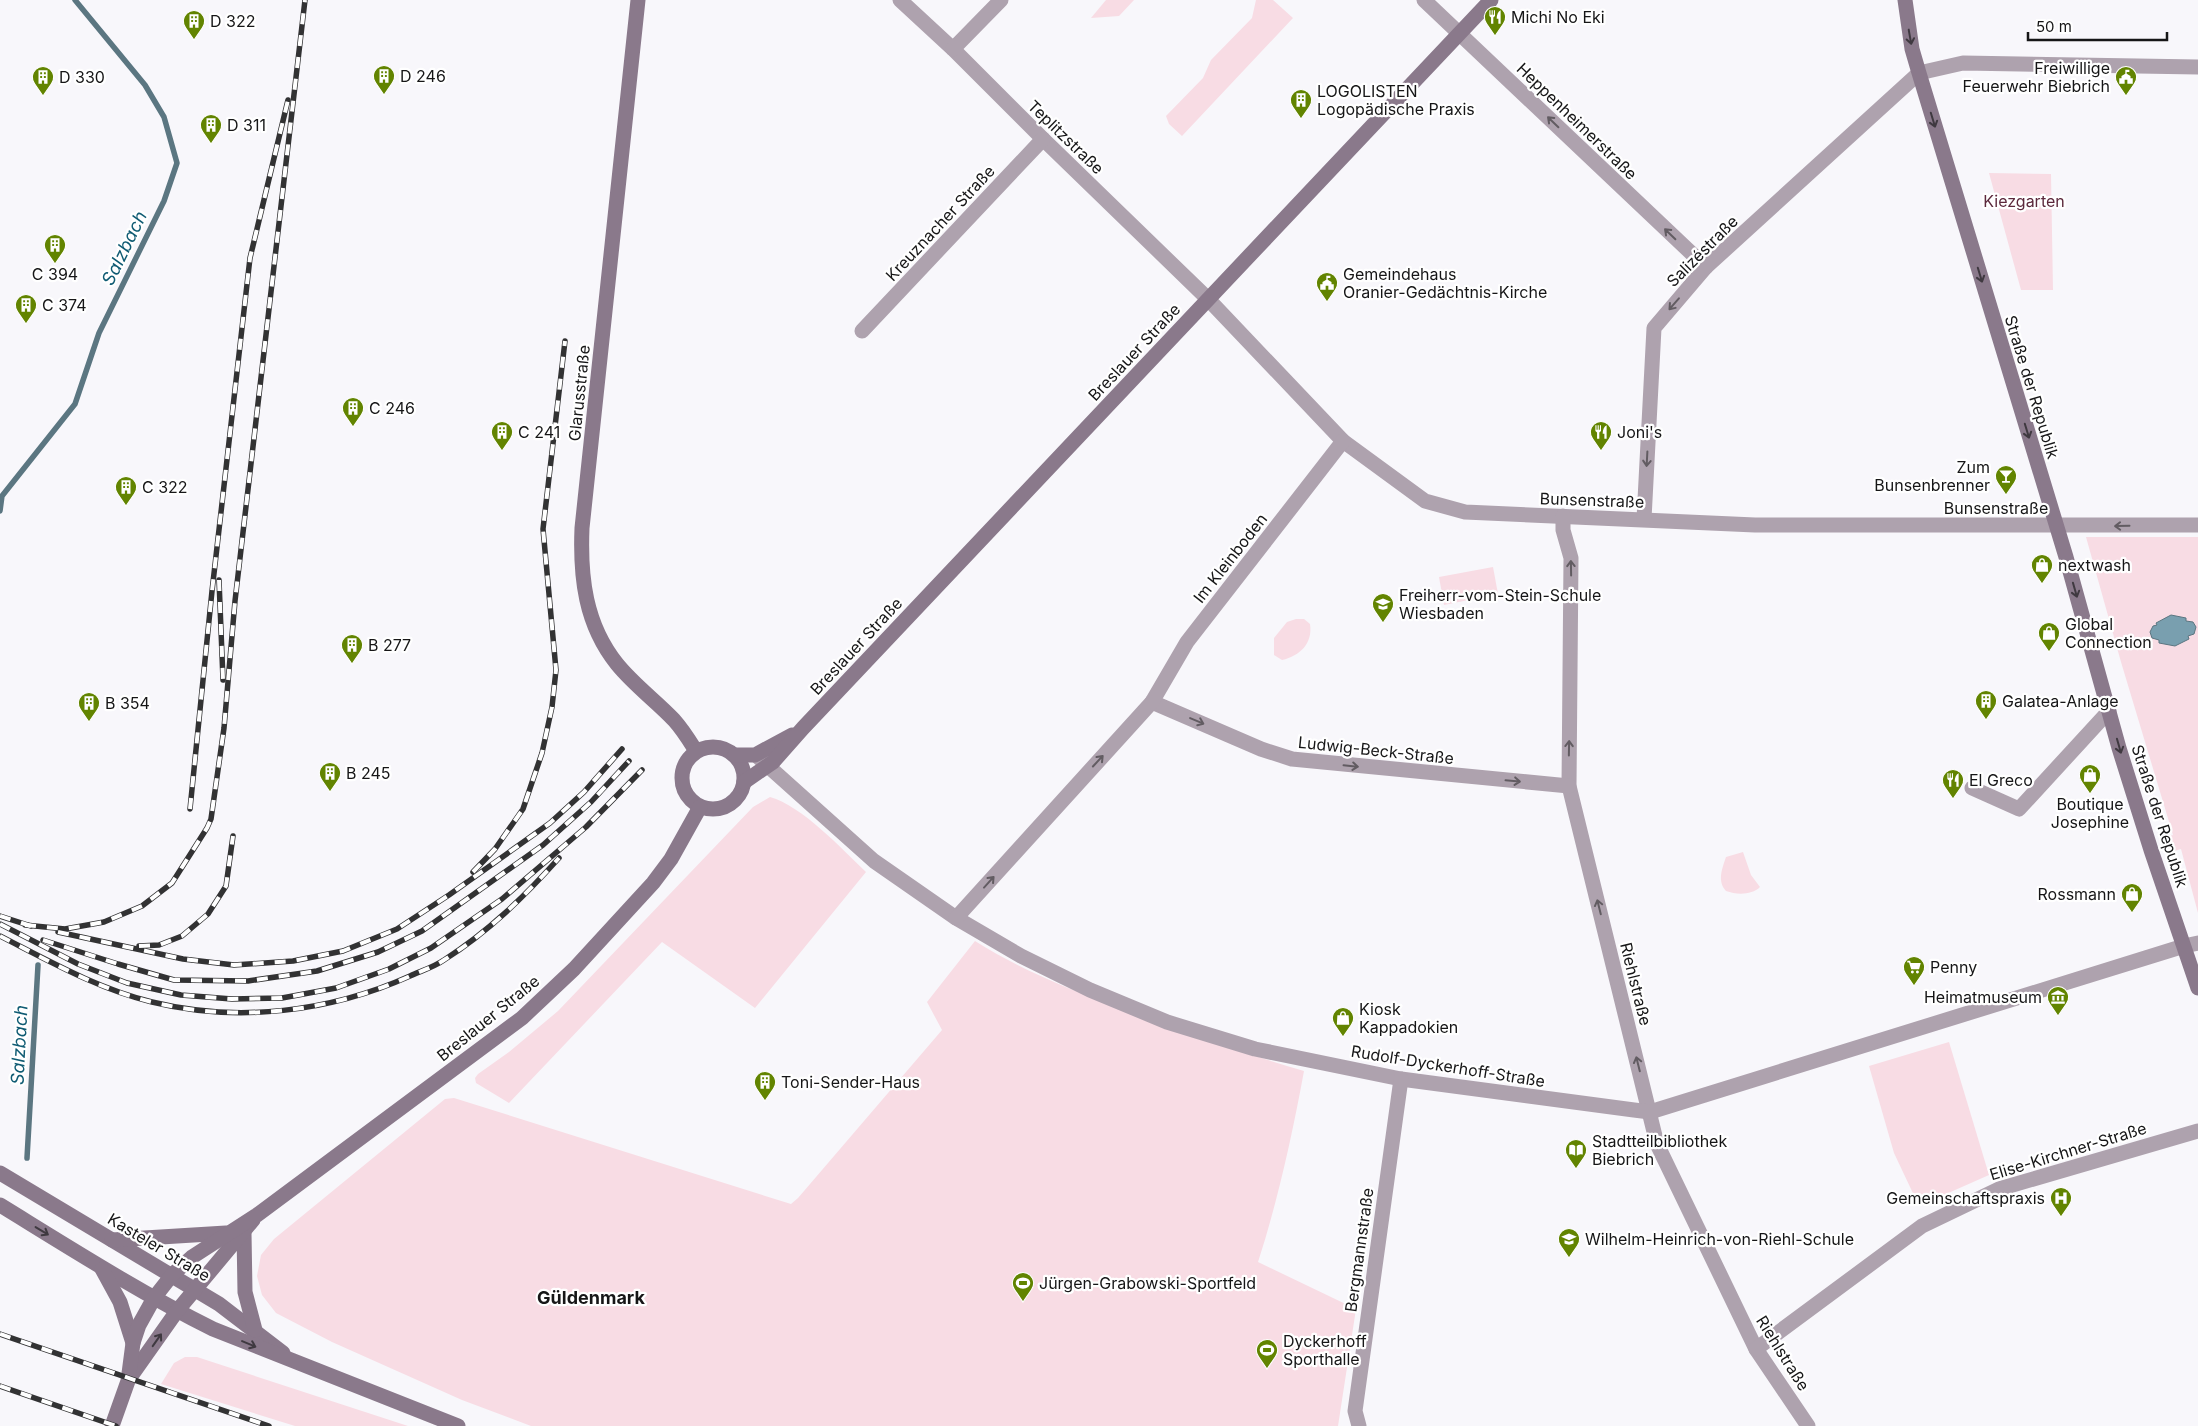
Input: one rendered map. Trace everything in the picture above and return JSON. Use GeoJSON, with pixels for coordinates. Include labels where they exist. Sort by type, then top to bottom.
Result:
{"type":"FeatureCollection","features":[{"type":"Feature","properties":{"kind":"street","name":"Glarusstraße"},"geometry":{"type":"LineString","coordinates":[[638,0],[582,528],[583,582],[588,609],[599,635],[617,664],[674,721],[696,751]]}},
{"type":"Feature","properties":{"kind":"street","name":"Teplitzstraße"},"geometry":{"type":"LineString","coordinates":[[900,0],[953,49],[1208,299]]}},
{"type":"Feature","properties":{"kind":"street"},"geometry":{"type":"LineString","coordinates":[[953,49],[1001,0]]}},
{"type":"Feature","properties":{"kind":"street","name":"Heppenheimerstraße"},"geometry":{"type":"LineString","coordinates":[[1424,0],[1706,268]]}},
{"type":"Feature","properties":{"kind":"street","name":"Breslauer Straße"},"geometry":{"type":"LineString","coordinates":[[744,782],[768,766],[1491,0]]}},
{"type":"Feature","properties":{"kind":"street","name":"Straße der Republik"},"geometry":{"type":"LineString","coordinates":[[1905,0],[1911,41],[1919,73],[2056,526],[2151,850],[2191,944],[2198,988]]}},
{"type":"Feature","properties":{"kind":"street"},"geometry":{"type":"LineString","coordinates":[[1919,73],[1963,63],[2198,67]]}},
{"type":"Feature","properties":{"kind":"street","name":"Salizéstraße"},"geometry":{"type":"LineString","coordinates":[[1644,519],[1654,328],[1706,268],[1919,73]]}},
{"type":"Feature","properties":{"kind":"street","name":"Kreuznacher Straße"},"geometry":{"type":"LineString","coordinates":[[862,331],[1043,139]]}},
{"type":"Feature","properties":{"kind":"street","name":"Bunsenstraße"},"geometry":{"type":"LineString","coordinates":[[1208,299],[1343,441],[1425,501],[1465,512],[1755,525],[2198,525]]}},
{"type":"Feature","properties":{"kind":"street","name":"Im Kleinboden"},"geometry":{"type":"LineString","coordinates":[[1152,702],[1187,642],[1343,441]]}},
{"type":"Feature","properties":{"kind":"street","name":"Riehlstraße"},"geometry":{"type":"LineString","coordinates":[[1563,516],[1563,530],[1571,558],[1569,786],[1657,1144],[1756,1349],[1808,1426]]}},
{"type":"Feature","properties":{"kind":"street"},"geometry":{"type":"LineString","coordinates":[[956,918],[1152,702]]}},
{"type":"Feature","properties":{"kind":"street","name":"Ludwig-Beck-Straße"},"geometry":{"type":"LineString","coordinates":[[1152,702],[1261,749],[1292,759],[1569,786]]}},
{"type":"Feature","properties":{"kind":"street"},"geometry":{"type":"LineString","coordinates":[[1972,788],[2018,809],[2109,711]]}},
{"type":"Feature","properties":{"kind":"street","name":"Breslauer Straße"},"geometry":{"type":"LineString","coordinates":[[735,755],[755,755],[783,741],[803,728]]}},
{"type":"Feature","properties":{"kind":"street"},"geometry":{"type":"LineString","coordinates":[[716,747],[723,748],[735,755],[741,763],[744,782],[742,790],[732,803],[717,809],[700,807],[688,798],[682,784],[682,776],[686,762],[696,751],[702,748],[716,747]]}},
{"type":"Feature","properties":{"kind":"street","name":"Rudolf-Dyckerhoff-Straße"},"geometry":{"type":"LineString","coordinates":[[755,755],[874,861],[956,918],[1021,956],[1090,990],[1167,1022],[1255,1048],[1401,1079],[1650,1112],[2191,944]]}},
{"type":"Feature","properties":{"kind":"street","name":"Breslauer Straße"},"geometry":{"type":"LineString","coordinates":[[133,1343],[139,1326],[154,1298],[172,1275],[192,1258],[227,1233],[257,1215],[522,1018],[574,969],[653,883],[671,860],[700,807]]}},
{"type":"Feature","properties":{"kind":"street","name":"Bergmannstraße"},"geometry":{"type":"LineString","coordinates":[[1358,1426],[1355,1411],[1401,1079]]}},
{"type":"Feature","properties":{"kind":"street","name":"Elise-Kirchner-Straße"},"geometry":{"type":"LineString","coordinates":[[1756,1349],[1922,1226],[1998,1188],[2198,1131]]}},
{"type":"Feature","properties":{"kind":"street","name":"Kasteler Straße"},"geometry":{"type":"LineString","coordinates":[[0,1173],[195,1289],[256,1330],[292,1361]]}},
{"type":"Feature","properties":{"kind":"street","name":"Kasteler Straße"},"geometry":{"type":"LineString","coordinates":[[0,1205],[102,1268],[177,1311],[252,1346],[458,1426]]}},
{"type":"Feature","properties":{"kind":"street","name":"Breslauer Straße"},"geometry":{"type":"LineString","coordinates":[[131,1372],[177,1311],[244,1233],[257,1215]]}},
{"type":"Feature","properties":{"kind":"street"},"geometry":{"type":"LineString","coordinates":[[112,1240],[227,1233]]}},
{"type":"Feature","properties":{"kind":"street"},"geometry":{"type":"LineString","coordinates":[[244,1233],[245,1292],[256,1330]]}},
{"type":"Feature","properties":{"kind":"street"},"geometry":{"type":"LineString","coordinates":[[102,1268],[120,1302],[133,1343],[131,1372],[112,1426]]}},
{"type":"Feature","properties":{"kind":"green space"},"geometry":{"type":"Polygon","coordinates":[[[1106,0],[1134,0],[1119,16],[1091,18],[1106,0]]]}},
{"type":"Feature","properties":{"kind":"green space"},"geometry":{"type":"Polygon","coordinates":[[[1256,0],[1273,0],[1293,18],[1182,136],[1169,124],[1166,116],[1203,78],[1211,60],[1252,18],[1256,0]]]}},
{"type":"Feature","properties":{"kind":"green space","name":"Kiezgarten"},"geometry":{"type":"Polygon","coordinates":[[[1989,173],[2051,174],[2053,290],[2021,290],[1989,173]]]}},
{"type":"Feature","properties":{"kind":"green space"},"geometry":{"type":"Polygon","coordinates":[[[2086,537],[2198,537],[2198,913],[2181,849],[2167,853],[2163,838],[2173,835],[2086,537]]]}},
{"type":"Feature","properties":{"kind":"green space"},"geometry":{"type":"Polygon","coordinates":[[[1493,567],[1498,594],[1444,605],[1439,577],[1493,567]]]}},
{"type":"Feature","properties":{"kind":"green space"},"geometry":{"type":"Polygon","coordinates":[[[1304,619],[1310,624],[1307,643],[1300,652],[1282,660],[1274,655],[1274,638],[1287,622],[1304,619]]]}},
{"type":"Feature","properties":{"kind":"green space"},"geometry":{"type":"Polygon","coordinates":[[[770,797],[795,809],[808,818],[866,872],[755,1008],[662,942],[509,1103],[476,1083],[475,1078],[478,1074],[509,1052],[558,1011],[753,807],[770,797]]]}},
{"type":"Feature","properties":{"kind":"green space"},"geometry":{"type":"Polygon","coordinates":[[[1743,852],[1751,875],[1760,887],[1753,892],[1744,894],[1726,891],[1721,879],[1726,857],[1743,852]]]}},
{"type":"Feature","properties":{"kind":"green space"},"geometry":{"type":"Polygon","coordinates":[[[975,941],[1028,970],[1082,994],[1258,1057],[1304,1071],[1284,1168],[1258,1262],[1356,1309],[1338,1426],[531,1426],[462,1400],[332,1342],[276,1313],[262,1295],[257,1276],[261,1255],[274,1239],[445,1099],[454,1098],[791,1204],[942,1030],[927,1002],[975,941]]]}},
{"type":"Feature","properties":{"kind":"green space"},"geometry":{"type":"Polygon","coordinates":[[[1949,1042],[1989,1175],[1919,1206],[1894,1153],[1869,1066],[1949,1042]]]}},
{"type":"Feature","properties":{"kind":"green space"},"geometry":{"type":"Polygon","coordinates":[[[185,1357],[197,1357],[408,1426],[295,1426],[161,1384],[174,1363],[185,1357]]]}},
{"type":"Feature","properties":{"kind":"water"},"geometry":{"type":"Polygon","coordinates":[[[2171,615],[2186,618],[2186,621],[2193,622],[2196,627],[2194,634],[2188,636],[2189,639],[2175,646],[2159,643],[2159,640],[2152,638],[2150,632],[2153,626],[2157,625],[2156,623],[2171,615]]]}},
{"type":"Feature","properties":{"kind":"waterway","name":"Salzbach"},"geometry":{"type":"LineString","coordinates":[[0,511],[2,496],[75,404],[99,333],[164,201],[177,163],[164,117],[145,85],[75,0]]}},
{"type":"Feature","properties":{"kind":"waterway","name":"Salzbach"},"geometry":{"type":"LineString","coordinates":[[27,1158],[38,965]]}},
{"type":"Feature","properties":{"kind":"railway"},"geometry":{"type":"LineString","coordinates":[[25,925],[65,929],[104,922],[142,906],[172,883],[211,819],[224,728],[235,601],[305,0]]}},
{"type":"Feature","properties":{"kind":"railway"},"geometry":{"type":"LineString","coordinates":[[190,809],[212,591],[250,258],[288,100]]}},
{"type":"Feature","properties":{"kind":"railway"},"geometry":{"type":"LineString","coordinates":[[473,872],[495,849],[523,809],[542,753],[552,707],[556,670],[543,529],[565,341]]}},
{"type":"Feature","properties":{"kind":"railway"},"geometry":{"type":"LineString","coordinates":[[219,580],[223,680]]}},
{"type":"Feature","properties":{"kind":"railway"},"geometry":{"type":"LineString","coordinates":[[58,932],[183,959],[234,965],[293,961],[343,951],[397,929],[449,895],[550,823],[584,792],[622,749]]}},
{"type":"Feature","properties":{"kind":"railway"},"geometry":{"type":"LineString","coordinates":[[43,940],[174,980],[248,981],[317,971],[378,952],[422,931],[543,845],[591,802],[629,761]]}},
{"type":"Feature","properties":{"kind":"railway"},"geometry":{"type":"LineString","coordinates":[[0,924],[78,964],[127,983],[181,995],[232,999],[282,998],[336,988],[389,969],[431,948],[502,899],[586,827],[642,770]]}},
{"type":"Feature","properties":{"kind":"railway"},"geometry":{"type":"LineString","coordinates":[[139,946],[159,945],[182,936],[208,914],[226,886],[233,836]]}},
{"type":"Feature","properties":{"kind":"railway"},"geometry":{"type":"LineString","coordinates":[[0,936],[93,982],[152,1002],[217,1012],[250,1012],[316,1006],[379,988],[440,962],[476,938],[505,913],[559,858]]}},
{"type":"Feature","properties":{"kind":"railway"},"geometry":{"type":"LineString","coordinates":[[0,916],[31,926]]}},
{"type":"Feature","properties":{"kind":"railway"},"geometry":{"type":"LineString","coordinates":[[0,1334],[269,1426]]}},
{"type":"Feature","properties":{"kind":"railway"},"geometry":{"type":"LineString","coordinates":[[0,1386],[116,1426]]}},
{"type":"Feature","properties":{"kind":"place","name":"Michi No Eki"},"geometry":{"type":"Point","coordinates":[1495,36]}},
{"type":"Feature","properties":{"kind":"place","name":"D 322"},"geometry":{"type":"Point","coordinates":[194,40]}},
{"type":"Feature","properties":{"kind":"place","name":"D 246"},"geometry":{"type":"Point","coordinates":[384,95]}},
{"type":"Feature","properties":{"kind":"place","name":"D 330"},"geometry":{"type":"Point","coordinates":[43,96]}},
{"type":"Feature","properties":{"kind":"place","name":"Freiwillige Feuerwehr Biebrich"},"geometry":{"type":"Point","coordinates":[2126,96]}},
{"type":"Feature","properties":{"kind":"place","name":"LOGOLISTEN Logopädische Praxis"},"geometry":{"type":"Point","coordinates":[1301,119]}},
{"type":"Feature","properties":{"kind":"place","name":"D 311"},"geometry":{"type":"Point","coordinates":[211,144]}},
{"type":"Feature","properties":{"kind":"place","name":"C 394"},"geometry":{"type":"Point","coordinates":[55,264]}},
{"type":"Feature","properties":{"kind":"place","name":"Gemeindehaus Oranier-Gedächtnis-Kirche"},"geometry":{"type":"Point","coordinates":[1327,302]}},
{"type":"Feature","properties":{"kind":"place","name":"C 374"},"geometry":{"type":"Point","coordinates":[26,324]}},
{"type":"Feature","properties":{"kind":"place","name":"C 246"},"geometry":{"type":"Point","coordinates":[353,427]}},
{"type":"Feature","properties":{"kind":"place","name":"C 241"},"geometry":{"type":"Point","coordinates":[502,451]}},
{"type":"Feature","properties":{"kind":"place","name":"Joni's"},"geometry":{"type":"Point","coordinates":[1601,451]}},
{"type":"Feature","properties":{"kind":"place","name":"Zum Bunsenbrenner"},"geometry":{"type":"Point","coordinates":[2006,495]}},
{"type":"Feature","properties":{"kind":"place","name":"C 322"},"geometry":{"type":"Point","coordinates":[126,506]}},
{"type":"Feature","properties":{"kind":"place","name":"nextwash"},"geometry":{"type":"Point","coordinates":[2042,584]}},
{"type":"Feature","properties":{"kind":"place","name":"Freiherr-vom-Stein-Schule Wiesbaden"},"geometry":{"type":"Point","coordinates":[1383,623]}},
{"type":"Feature","properties":{"kind":"place","name":"Global Connection"},"geometry":{"type":"Point","coordinates":[2049,652]}},
{"type":"Feature","properties":{"kind":"place","name":"B 277"},"geometry":{"type":"Point","coordinates":[352,664]}},
{"type":"Feature","properties":{"kind":"place","name":"Galatea-Anlage"},"geometry":{"type":"Point","coordinates":[1986,720]}},
{"type":"Feature","properties":{"kind":"place","name":"B 354"},"geometry":{"type":"Point","coordinates":[89,722]}},
{"type":"Feature","properties":{"kind":"place","name":"B 245"},"geometry":{"type":"Point","coordinates":[330,792]}},
{"type":"Feature","properties":{"kind":"place","name":"Boutique Josephine"},"geometry":{"type":"Point","coordinates":[2090,794]}},
{"type":"Feature","properties":{"kind":"place","name":"El Greco"},"geometry":{"type":"Point","coordinates":[1953,799]}},
{"type":"Feature","properties":{"kind":"place","name":"Rossmann"},"geometry":{"type":"Point","coordinates":[2132,913]}},
{"type":"Feature","properties":{"kind":"place","name":"Penny"},"geometry":{"type":"Point","coordinates":[1914,986]}},
{"type":"Feature","properties":{"kind":"place","name":"Heimatmuseum"},"geometry":{"type":"Point","coordinates":[2058,1016]}},
{"type":"Feature","properties":{"kind":"place","name":"Kiosk Kappadokien"},"geometry":{"type":"Point","coordinates":[1343,1037]}},
{"type":"Feature","properties":{"kind":"place","name":"Toni-Sender-Haus"},"geometry":{"type":"Point","coordinates":[765,1101]}},
{"type":"Feature","properties":{"kind":"place","name":"Stadtteilbibliothek Biebrich"},"geometry":{"type":"Point","coordinates":[1576,1169]}},
{"type":"Feature","properties":{"kind":"place","name":"Gemeinschaftspraxis"},"geometry":{"type":"Point","coordinates":[2061,1217]}},
{"type":"Feature","properties":{"kind":"place","name":"Wilhelm-Heinrich-von-Riehl-Schule"},"geometry":{"type":"Point","coordinates":[1569,1258]}},
{"type":"Feature","properties":{"kind":"place","name":"Jürgen-Grabowski-Sportfeld"},"geometry":{"type":"Point","coordinates":[1023,1302]}},
{"type":"Feature","properties":{"kind":"place","name":"Dyckerhoff Sporthalle"},"geometry":{"type":"Point","coordinates":[1267,1369]}},
{"type":"Feature","properties":{"kind":"district","name":"Güldenmark"},"geometry":{"type":"Point","coordinates":[591,1297]}}]}
